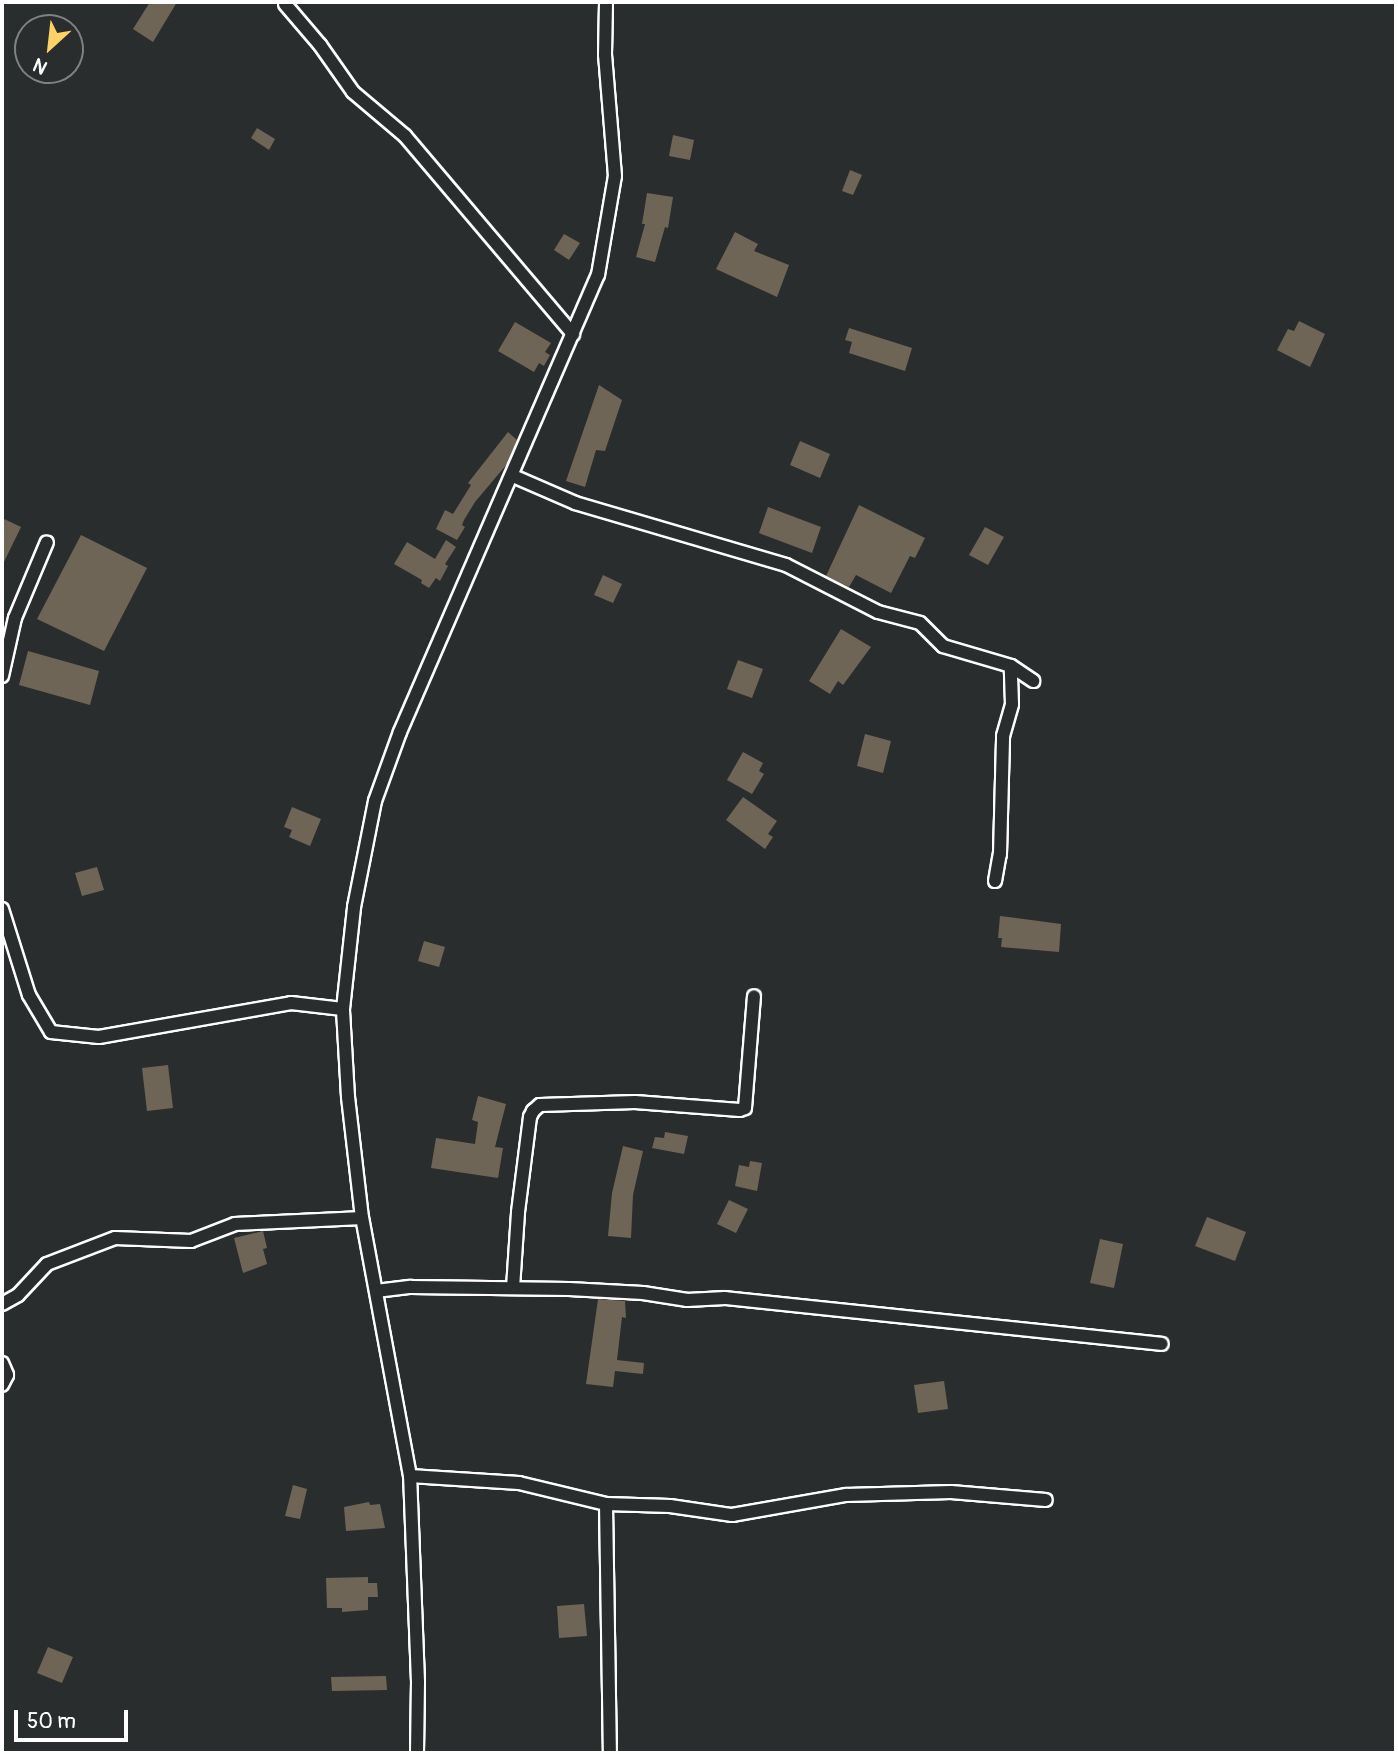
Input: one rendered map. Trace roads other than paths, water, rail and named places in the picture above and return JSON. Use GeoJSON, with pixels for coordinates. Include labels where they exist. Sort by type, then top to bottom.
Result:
{"type":"FeatureCollection","features":[{"type":"Feature","properties":{"kind":"street"},"geometry":{"type":"LineString","coordinates":[[417,1753],[418,1682],[410,1476],[362,1218],[348,1097],[343,1009],[354,907],[375,801],[400,732],[598,275],[615,176],[605,55],[606,2]]}},
{"type":"Feature","properties":{"kind":"street"},"geometry":{"type":"LineString","coordinates":[[285,4],[320,45],[353,92],[405,136],[573,334]]}},
{"type":"Feature","properties":{"kind":"street"},"geometry":{"type":"LineString","coordinates":[[513,475],[575,503],[786,565],[878,612],[920,623],[943,646],[1012,666],[1034,681]]}},
{"type":"Feature","properties":{"kind":"street"},"geometry":{"type":"LineString","coordinates":[[2,676],[15,618],[47,542]]}},
{"type":"Feature","properties":{"kind":"street"},"geometry":{"type":"LineString","coordinates":[[995,881],[1000,854],[1003,736],[1012,704],[1012,666]]}},
{"type":"Feature","properties":{"kind":"street"},"geometry":{"type":"LineString","coordinates":[[2,909],[29,995],[51,1032],[99,1037],[291,1003],[343,1009]]}},
{"type":"Feature","properties":{"kind":"street"},"geometry":{"type":"LineString","coordinates":[[513,1288],[518,1212],[533,1111],[540,1105],[635,1102],[746,1108],[754,996]]}},
{"type":"Feature","properties":{"kind":"street"},"geometry":{"type":"LineString","coordinates":[[2,1304],[18,1295],[47,1264],[115,1238],[191,1241],[235,1224],[362,1218]]}},
{"type":"Feature","properties":{"kind":"street"},"geometry":{"type":"LineString","coordinates":[[376,1291],[411,1287],[608,1290],[688,1300],[725,1298],[1162,1344]]}},
{"type":"Feature","properties":{"kind":"street"},"geometry":{"type":"LineString","coordinates":[[2,1363],[7,1375],[2,1385]]}},
{"type":"Feature","properties":{"kind":"street"},"geometry":{"type":"LineString","coordinates":[[410,1476],[519,1483],[606,1504],[670,1506],[732,1515],[846,1495],[951,1492],[1046,1500]]}},
{"type":"Feature","properties":{"kind":"street"},"geometry":{"type":"LineString","coordinates":[[606,1504],[610,1753]]}}]}
